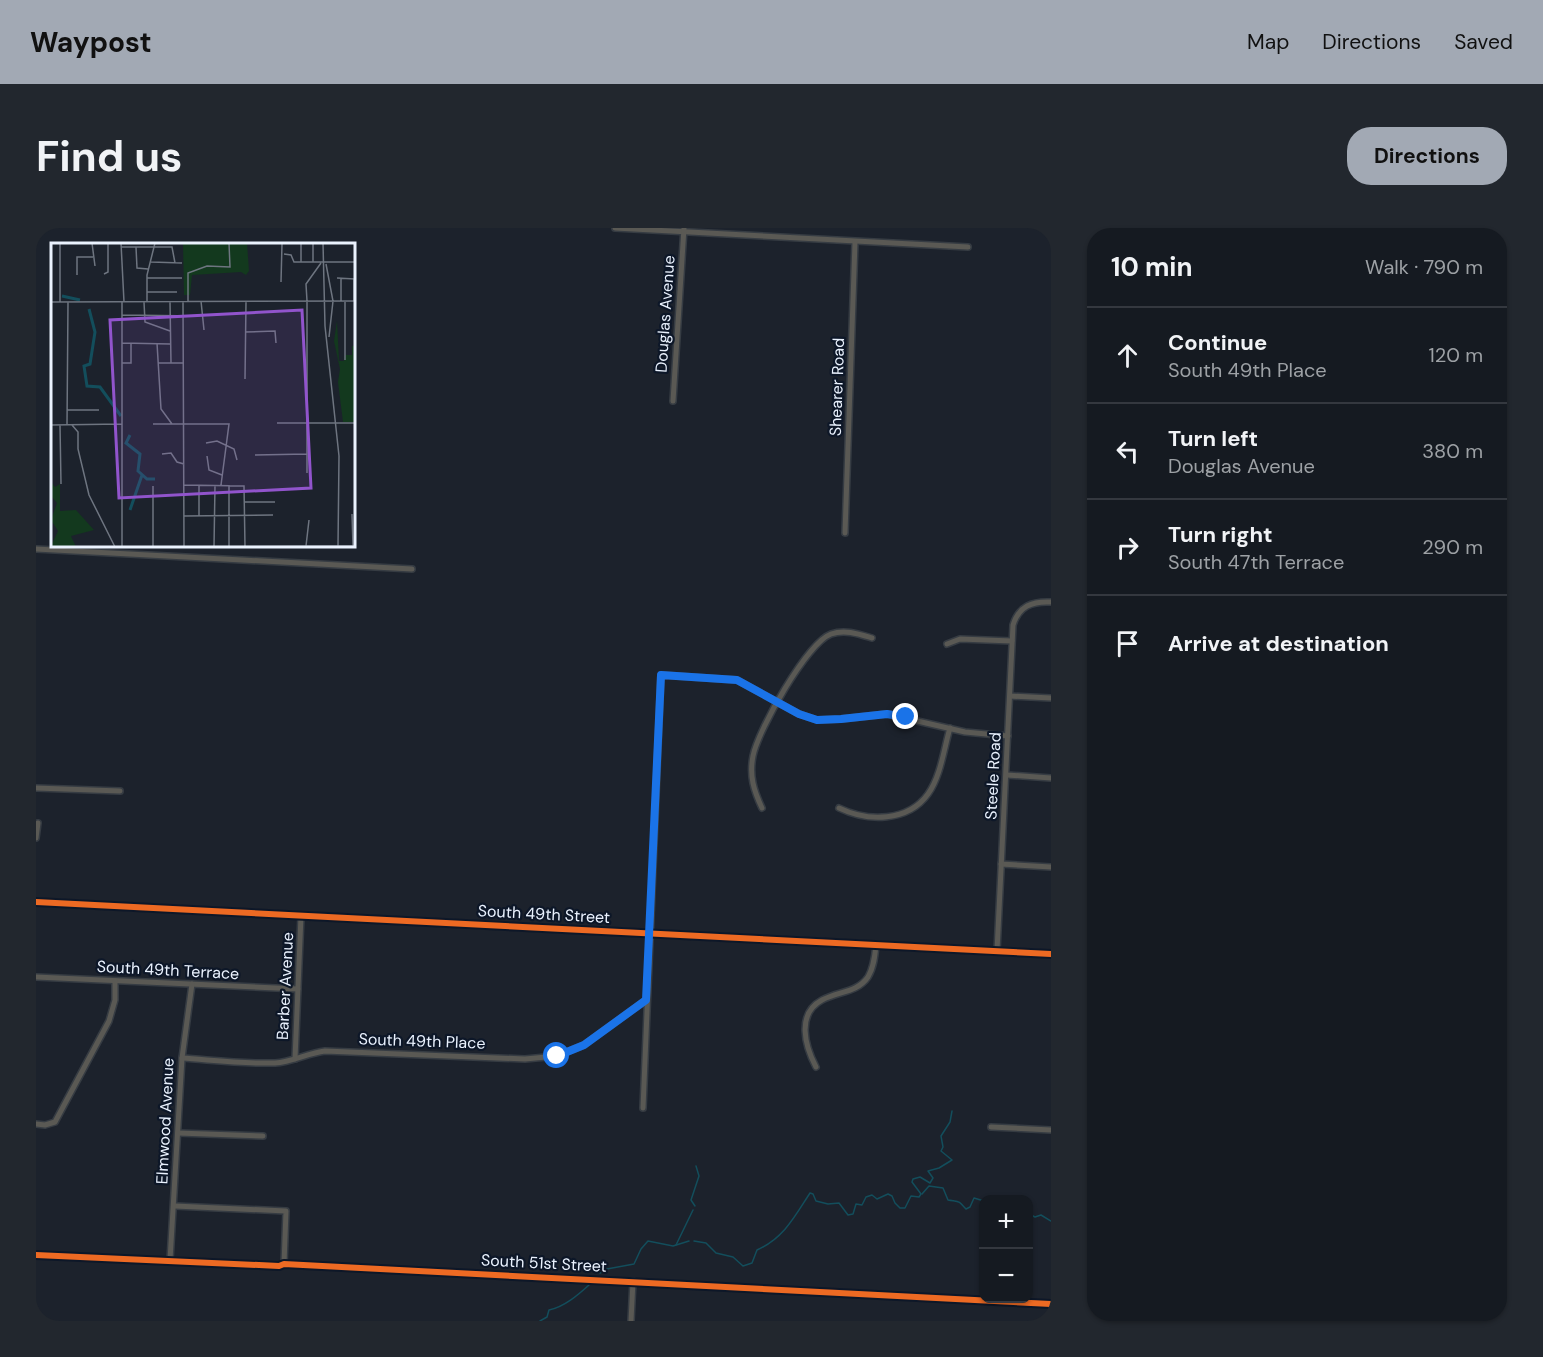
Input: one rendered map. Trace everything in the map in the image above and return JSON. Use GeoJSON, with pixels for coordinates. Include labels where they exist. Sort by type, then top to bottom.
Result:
{"type":"FeatureCollection","features":[{"type":"Feature","properties":{"kind":"street"},"geometry":{"type":"LineString","coordinates":[[615,228],[968,247]]}},
{"type":"Feature","properties":{"kind":"street","name":"Douglas Avenue"},"geometry":{"type":"LineString","coordinates":[[673,401],[684,230]]}},
{"type":"Feature","properties":{"kind":"street","name":"Shearer Road"},"geometry":{"type":"LineString","coordinates":[[845,533],[855,242]]}},
{"type":"Feature","properties":{"kind":"street"},"geometry":{"type":"LineString","coordinates":[[143,548],[143,555]]}},
{"type":"Feature","properties":{"kind":"street"},"geometry":{"type":"LineString","coordinates":[[36,549],[412,569]]}},
{"type":"Feature","properties":{"kind":"street","name":"Steele Road"},"geometry":{"type":"LineString","coordinates":[[998,951],[1012,641],[1016,616],[1025,606],[1039,602],[1051,602]]}},
{"type":"Feature","properties":{"kind":"street"},"geometry":{"type":"LineString","coordinates":[[762,808],[753,791],[752,758],[758,739],[777,702],[807,655],[831,634],[853,633],[872,638]]}},
{"type":"Feature","properties":{"kind":"street"},"geometry":{"type":"LineString","coordinates":[[947,644],[960,639],[1012,641]]}},
{"type":"Feature","properties":{"kind":"street"},"geometry":{"type":"LineString","coordinates":[[643,1108],[661,675],[737,680],[799,714],[817,720],[887,714],[965,732],[1008,736]]}},
{"type":"Feature","properties":{"kind":"street"},"geometry":{"type":"LineString","coordinates":[[1010,696],[1051,698]]}},
{"type":"Feature","properties":{"kind":"street"},"geometry":{"type":"LineString","coordinates":[[840,808],[850,814],[886,818],[920,803],[933,783],[950,728]]}},
{"type":"Feature","properties":{"kind":"street"},"geometry":{"type":"LineString","coordinates":[[1006,775],[1051,777]]}},
{"type":"Feature","properties":{"kind":"street"},"geometry":{"type":"LineString","coordinates":[[36,788],[120,791]]}},
{"type":"Feature","properties":{"kind":"street"},"geometry":{"type":"LineString","coordinates":[[36,838],[38,824]]}},
{"type":"Feature","properties":{"kind":"street"},"geometry":{"type":"LineString","coordinates":[[1001,864],[1051,867]]}},
{"type":"Feature","properties":{"kind":"street","name":"South 49th Street"},"geometry":{"type":"LineString","coordinates":[[36,902],[1051,954]]}},
{"type":"Feature","properties":{"kind":"street","name":"Barber Avenue"},"geometry":{"type":"LineString","coordinates":[[295,1059],[302,916]]}},
{"type":"Feature","properties":{"kind":"street"},"geometry":{"type":"LineString","coordinates":[[816,1066],[808,1052],[805,1039],[804,1023],[809,1011],[822,1000],[853,990],[862,983],[872,968],[876,945]]}},
{"type":"Feature","properties":{"kind":"street","name":"South 49th Terrace"},"geometry":{"type":"LineString","coordinates":[[36,977],[298,989]]}},
{"type":"Feature","properties":{"kind":"street"},"geometry":{"type":"LineString","coordinates":[[36,1124],[45,1125],[55,1122],[109,1021],[115,1000],[115,981]]}},
{"type":"Feature","properties":{"kind":"street","name":"Elmwood Avenue"},"geometry":{"type":"LineString","coordinates":[[170,1260],[182,1058],[192,984]]}},
{"type":"Feature","properties":{"kind":"street","name":"South 49th Place"},"geometry":{"type":"LineString","coordinates":[[182,1058],[277,1063],[309,1053],[325,1051],[525,1059],[557,1056],[584,1045],[646,1000]]}},
{"type":"Feature","properties":{"kind":"street"},"geometry":{"type":"LineString","coordinates":[[991,1127],[1051,1130]]}},
{"type":"Feature","properties":{"kind":"street"},"geometry":{"type":"LineString","coordinates":[[177,1132],[263,1136]]}},
{"type":"Feature","properties":{"kind":"street"},"geometry":{"type":"LineString","coordinates":[[175,1206],[286,1211],[284,1264]]}},
{"type":"Feature","properties":{"kind":"street","name":"South 51st Street"},"geometry":{"type":"LineString","coordinates":[[36,1255],[279,1266],[284,1264],[1051,1304]]}},
{"type":"Feature","properties":{"kind":"street"},"geometry":{"type":"LineString","coordinates":[[631,1321],[633,1281]]}},
{"type":"Feature","properties":{"kind":"waterway"},"geometry":{"type":"LineString","coordinates":[[694,1241],[706,1243],[716,1253],[733,1257],[743,1266],[752,1263],[757,1250],[782,1233],[810,1193],[816,1201],[828,1204],[839,1203],[848,1215],[853,1214],[856,1204],[862,1205],[866,1197],[872,1195],[877,1199],[888,1194],[900,1208],[905,1208],[911,1196],[919,1197],[921,1194],[912,1182],[913,1179],[920,1177],[930,1183],[933,1178],[928,1171],[939,1168],[952,1160],[941,1151],[943,1147],[941,1136],[950,1122],[952,1111]]}},
{"type":"Feature","properties":{"kind":"waterway"},"geometry":{"type":"LineString","coordinates":[[695,1206],[691,1200],[699,1176],[696,1166]]}},
{"type":"Feature","properties":{"kind":"waterway"},"geometry":{"type":"LineString","coordinates":[[922,1194],[929,1186],[943,1188],[948,1200],[958,1202],[966,1209],[970,1207],[974,1198],[979,1200]]}},
{"type":"Feature","properties":{"kind":"waterway"},"geometry":{"type":"LineString","coordinates":[[676,1245],[693,1210]]}},
{"type":"Feature","properties":{"kind":"waterway"},"geometry":{"type":"LineString","coordinates":[[1033,1216],[1041,1215],[1051,1221]]}},
{"type":"Feature","properties":{"kind":"waterway"},"geometry":{"type":"LineString","coordinates":[[600,1273],[607,1269],[634,1264],[641,1249],[648,1241],[673,1246],[689,1241]]}},
{"type":"Feature","properties":{"kind":"waterway"},"geometry":{"type":"LineString","coordinates":[[540,1321],[547,1317],[549,1310],[575,1297],[589,1285]]}},
{"type":"Feature","properties":{"kind":"cycle path"},"geometry":{"type":"LineString","coordinates":[[36,902],[1051,954]]}},
{"type":"Feature","properties":{"kind":"cycle path"},"geometry":{"type":"LineString","coordinates":[[36,1255],[279,1266],[284,1264],[1051,1304]]}},
{"type":"Feature","properties":{"kind":"route"},"geometry":{"type":"LineString","coordinates":[[557,1056],[584,1045],[646,1000],[661,675],[737,680],[799,714],[817,720],[887,714],[906,717]]}}]}
